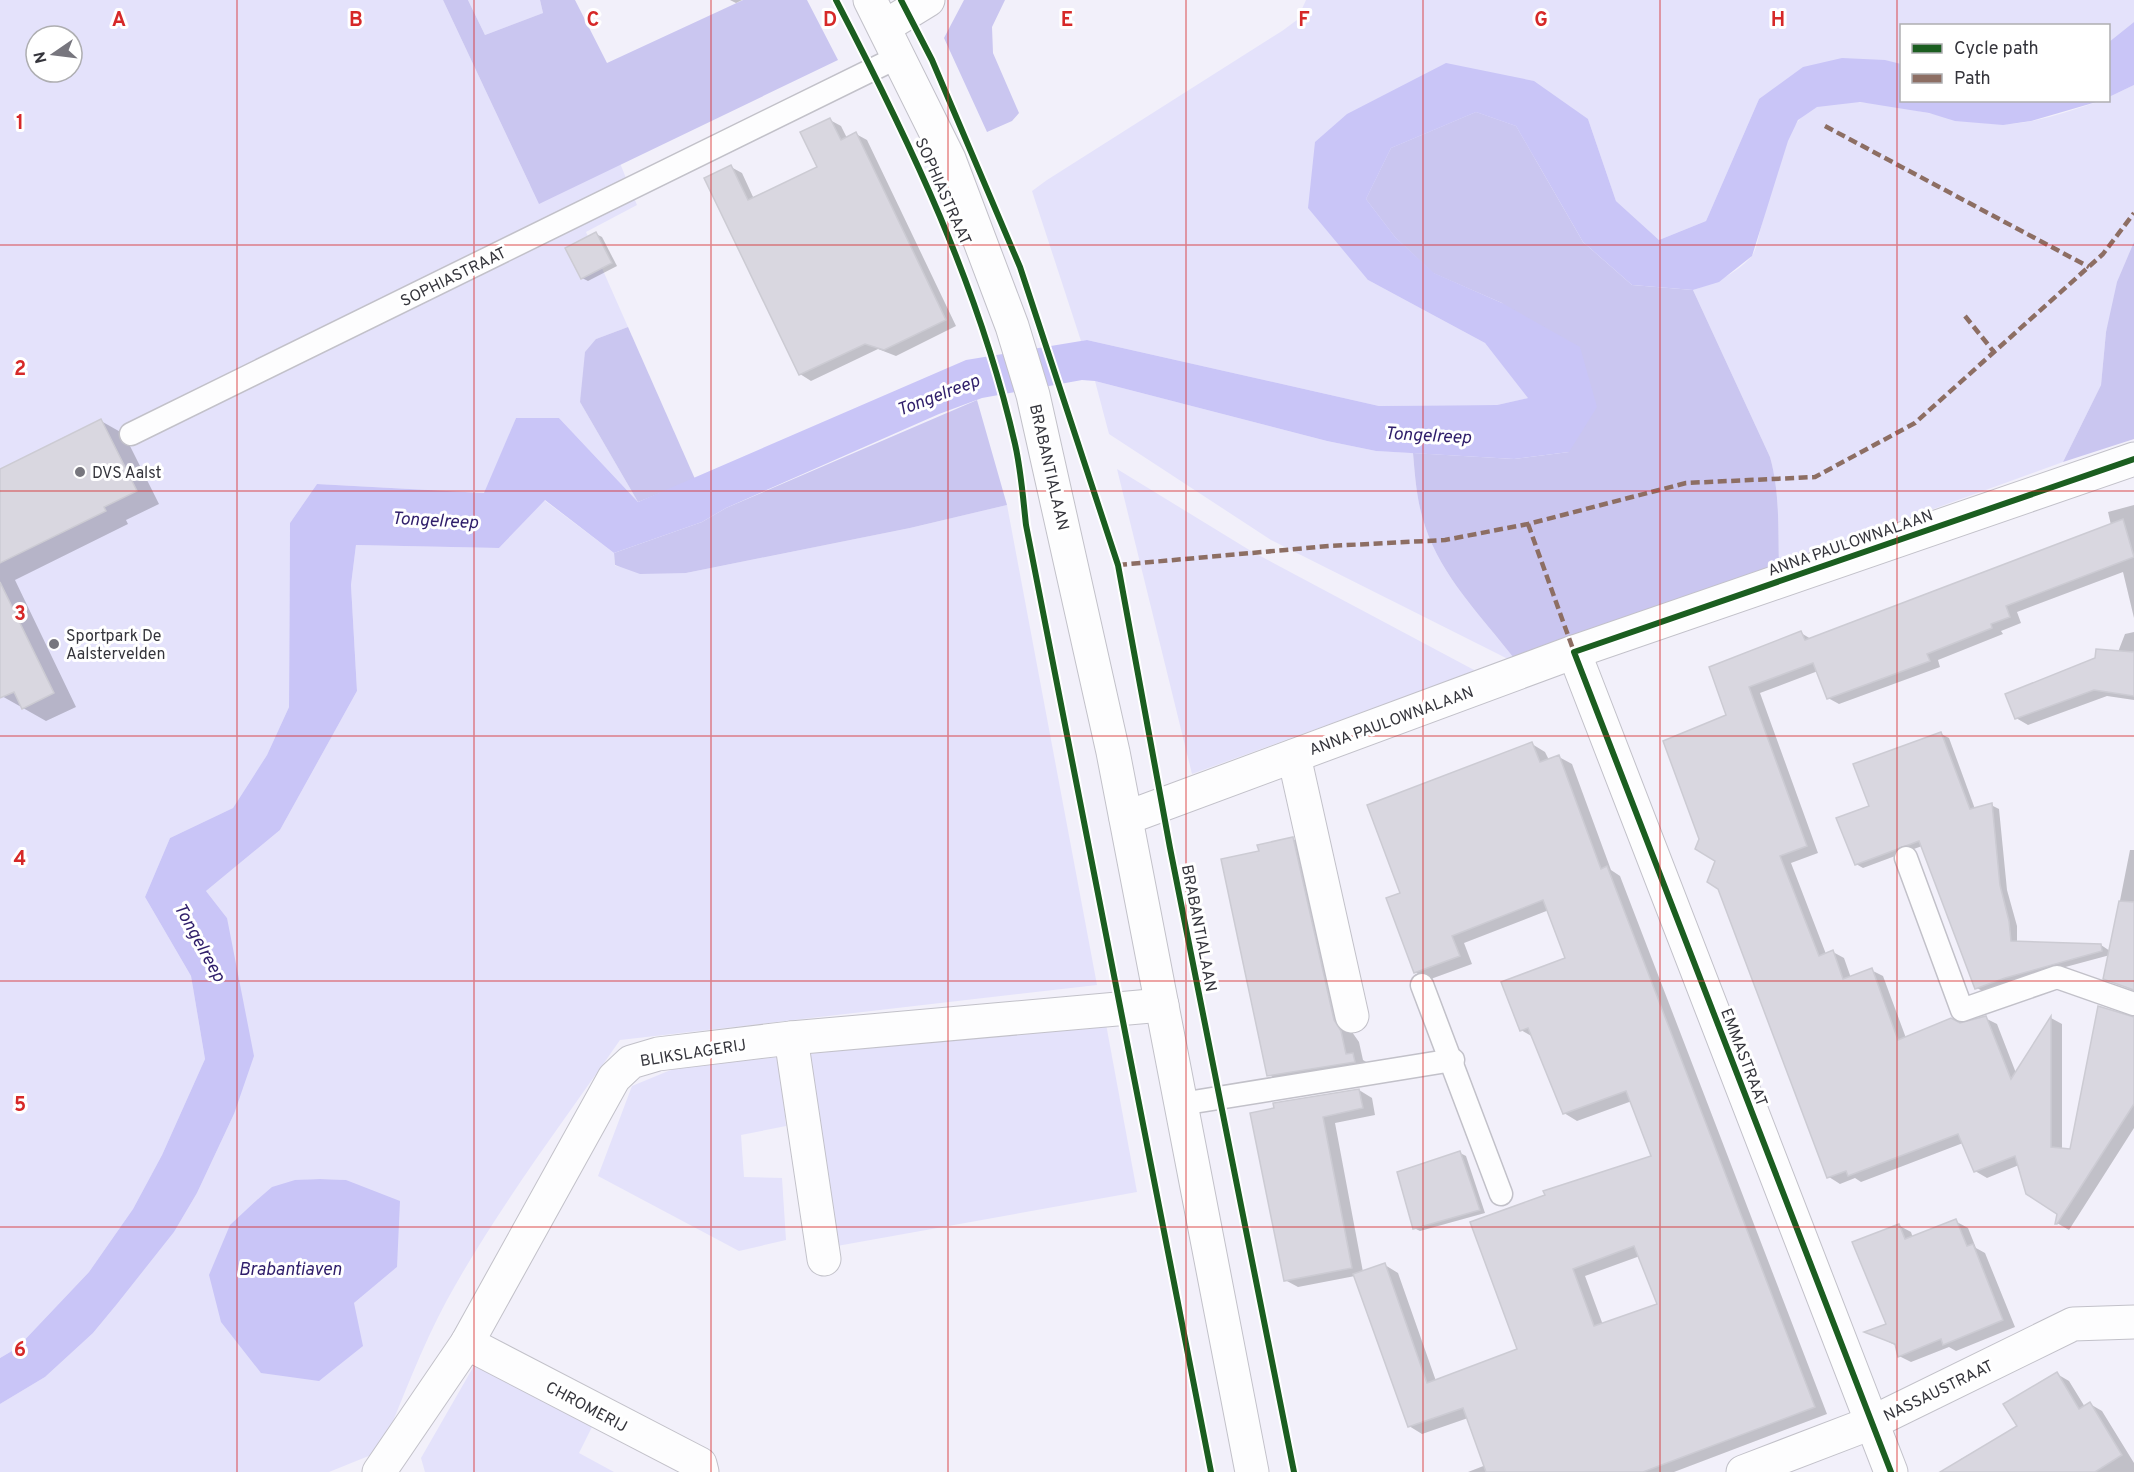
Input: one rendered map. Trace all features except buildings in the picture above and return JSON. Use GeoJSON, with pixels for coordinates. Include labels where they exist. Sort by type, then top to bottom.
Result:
{"type":"FeatureCollection","features":[{"type":"Feature","properties":{"kind":"street"},"geometry":{"type":"LineString","coordinates":[[877,13],[928,0]]}},
{"type":"Feature","properties":{"kind":"street","name":"SOPHIASTRAAT"},"geometry":{"type":"LineString","coordinates":[[877,13],[949,159],[1012,326],[1033,395]]}},
{"type":"Feature","properties":{"kind":"street","name":"BRABANTIALAAN"},"geometry":{"type":"LineString","coordinates":[[1033,395],[1074,570],[1126,818],[1252,1472]]}},
{"type":"Feature","properties":{"kind":"street","name":"ANNA PAULOWNALAAN"},"geometry":{"type":"LineString","coordinates":[[1126,818],[1574,652],[2134,459]]}},
{"type":"Feature","properties":{"kind":"street","name":"EMMASTRAAT"},"geometry":{"type":"LineString","coordinates":[[1574,652],[1891,1472]]}},
{"type":"Feature","properties":{"kind":"street","name":"ANNA PAULOWNALAAN"},"geometry":{"type":"LineString","coordinates":[[1294,756],[1352,1016]]}},
{"type":"Feature","properties":{"kind":"street","name":"BLIKSLAGERIJ"},"geometry":{"type":"LineString","coordinates":[[381,1471],[467,1342],[614,1078],[631,1062],[658,1054],[791,1038],[1162,1005]]}},
{"type":"Feature","properties":{"kind":"street"},"geometry":{"type":"LineString","coordinates":[[791,1038],[824,1259]]}},
{"type":"Feature","properties":{"kind":"street","name":"NASSAUSTRAAT"},"geometry":{"type":"LineString","coordinates":[[1743,1472],[1871,1423],[2073,1324],[2134,1322]]}},
{"type":"Feature","properties":{"kind":"street","name":"CHROMERIJ"},"geometry":{"type":"LineString","coordinates":[[467,1342],[700,1464],[702,1472]]}},
{"type":"Feature","properties":{"kind":"lane","name":"SOPHIASTRAAT"},"geometry":{"type":"LineString","coordinates":[[131,434],[898,57]]}},
{"type":"Feature","properties":{"kind":"lane"},"geometry":{"type":"LineString","coordinates":[[1906,858],[1962,1010],[2057,977],[2134,1004]]}},
{"type":"Feature","properties":{"kind":"lane"},"geometry":{"type":"LineString","coordinates":[[1422,985],[1453,1060],[1502,1194]]}},
{"type":"Feature","properties":{"kind":"lane"},"geometry":{"type":"LineString","coordinates":[[1181,1104],[1453,1060]]}},
{"type":"Feature","properties":{"kind":"shaded area","name":"Sportpark De Aalstervelden"},"geometry":{"type":"Polygon","coordinates":[[[0,0],[443,0],[530,185],[613,146],[637,205],[586,232],[628,327],[596,339],[580,402],[638,502],[559,418],[516,418],[485,493],[317,484],[290,523],[289,707],[267,755],[233,808],[170,838],[145,897],[191,976],[205,1059],[162,1155],[133,1209],[89,1272],[17,1348],[0,1358],[0,0]]]}},
{"type":"Feature","properties":{"kind":"shaded area"},"geometry":{"type":"Polygon","coordinates":[[[443,0],[468,0],[485,35],[543,13],[540,0],[575,0],[607,63],[743,0],[807,0],[838,60],[539,204],[443,0]]]}},
{"type":"Feature","properties":{"kind":"shaded area"},"geometry":{"type":"Polygon","coordinates":[[[468,0],[540,0],[543,13],[485,35],[468,0]]]}},
{"type":"Feature","properties":{"kind":"shaded area"},"geometry":{"type":"Polygon","coordinates":[[[964,0],[1005,0],[992,27],[993,53],[1019,113],[1012,121],[987,132],[944,38],[964,0]]]}},
{"type":"Feature","properties":{"kind":"shaded area"},"geometry":{"type":"Polygon","coordinates":[[[1306,0],[2134,0],[2134,22],[2110,41],[2110,24],[1900,24],[1900,66],[1759,99],[1706,221],[1659,240],[1616,201],[1588,119],[1368,280],[1485,343],[1529,398],[1497,405],[1379,406],[1087,340],[1081,341],[1032,191],[1297,20],[1306,0]]]}},
{"type":"Feature","properties":{"kind":"shaded area"},"geometry":{"type":"Polygon","coordinates":[[[2134,85],[2134,242],[2106,332],[2101,385],[2063,462],[1779,565],[1777,497],[1770,457],[1693,290],[1731,273],[1753,254],[1784,148],[1800,119],[1809,110],[1827,103],[1850,102],[1903,108],[1982,123],[2003,124],[2040,119],[2097,102],[2110,102],[2110,97],[2134,85]]]}},
{"type":"Feature","properties":{"kind":"shaded area"},"geometry":{"type":"Polygon","coordinates":[[[1476,112],[1516,126],[1583,242],[1632,285],[1693,290],[1770,457],[1777,497],[1779,565],[1513,657],[1463,595],[1432,544],[1420,508],[1413,453],[1514,459],[1569,452],[1502,303],[1433,273],[1395,237],[1366,199],[1391,148],[1476,112]]]}},
{"type":"Feature","properties":{"kind":"shaded area"},"geometry":{"type":"Polygon","coordinates":[[[2134,242],[2134,439],[2063,462],[2101,385],[2106,332],[2117,282],[2134,242]]]}},
{"type":"Feature","properties":{"kind":"shaded area"},"geometry":{"type":"Polygon","coordinates":[[[628,327],[695,479],[638,502],[580,402],[585,352],[596,339],[628,327]]]}},
{"type":"Feature","properties":{"kind":"shaded area"},"geometry":{"type":"Polygon","coordinates":[[[1095,381],[1327,441],[1376,451],[1413,453],[1420,508],[1432,544],[1463,595],[1513,657],[1508,659],[1271,540],[1109,434],[1095,381]]]}},
{"type":"Feature","properties":{"kind":"shaded area"},"geometry":{"type":"Polygon","coordinates":[[[977,400],[1007,505],[910,528],[686,573],[640,574],[615,565],[614,553],[702,522],[726,508],[977,400]]]}},
{"type":"Feature","properties":{"kind":"shaded area"},"geometry":{"type":"Polygon","coordinates":[[[1117,469],[1251,551],[1476,671],[1192,774],[1117,469]]]}},
{"type":"Feature","properties":{"kind":"shaded area"},"geometry":{"type":"Polygon","coordinates":[[[544,500],[614,553],[615,566],[686,573],[910,528],[1007,505],[1097,985],[620,1040],[530,1168],[466,1266],[412,1374],[381,1451],[329,1472],[0,1472],[0,1404],[45,1377],[93,1333],[117,1304],[174,1232],[197,1193],[234,1114],[227,918],[206,891],[280,830],[357,691],[351,585],[356,545],[499,548],[544,500]],[[320,1179],[294,1182],[272,1189],[258,1199],[354,1303],[397,1267],[346,1180],[320,1179]]]}},
{"type":"Feature","properties":{"kind":"shaded area"},"geometry":{"type":"Polygon","coordinates":[[[1106,1024],[1137,1192],[837,1246],[807,1054],[1106,1024]]]}},
{"type":"Feature","properties":{"kind":"shaded area"},"geometry":{"type":"Polygon","coordinates":[[[779,1057],[786,1126],[741,1135],[744,1177],[782,1178],[786,1240],[739,1251],[598,1176],[632,1086],[678,1067],[779,1057]]]}},
{"type":"Feature","properties":{"kind":"shaded area"},"geometry":{"type":"Polygon","coordinates":[[[475,1364],[593,1425],[579,1453],[614,1472],[425,1472],[421,1458],[475,1364]]]}},
{"type":"Feature","properties":{"kind":"water"},"geometry":{"type":"Polygon","coordinates":[[[2134,22],[2134,85],[2110,97],[2110,41],[2134,22]]]}},
{"type":"Feature","properties":{"kind":"water","name":"Tongelreep"},"geometry":{"type":"Polygon","coordinates":[[[1842,58],[1885,60],[1900,64],[1900,102],[2097,102],[2031,121],[2003,125],[1955,121],[1929,113],[1860,102],[1817,107],[1798,120],[1788,141],[1752,256],[1719,282],[1693,290],[1632,285],[1583,242],[1516,126],[1476,112],[1391,148],[1366,199],[1395,237],[1434,273],[1502,303],[1580,347],[1597,407],[1569,452],[1514,459],[1376,451],[1327,441],[1095,381],[1082,380],[982,398],[939,414],[726,508],[702,522],[614,553],[545,500],[499,548],[356,545],[351,585],[357,691],[280,830],[206,891],[227,918],[254,1056],[234,1114],[197,1193],[174,1232],[117,1304],[93,1333],[45,1377],[0,1404],[0,1358],[17,1348],[89,1272],[133,1209],[162,1155],[205,1059],[191,976],[145,897],[170,838],[233,808],[267,755],[289,707],[290,523],[317,484],[484,493],[516,418],[559,418],[638,502],[966,360],[1087,340],[1379,406],[1497,405],[1528,398],[1485,343],[1368,280],[1308,208],[1315,142],[1347,114],[1446,63],[1534,81],[1588,119],[1616,201],[1659,240],[1706,221],[1759,99],[1803,67],[1842,58]]]}},
{"type":"Feature","properties":{"kind":"water","name":"Brabantiaven"},"geometry":{"type":"Polygon","coordinates":[[[295,1180],[346,1180],[400,1201],[397,1267],[354,1303],[363,1346],[319,1381],[261,1373],[221,1322],[209,1275],[230,1225],[258,1199],[272,1187],[295,1180]]]}},
{"type":"Feature","properties":{"kind":"marked path"},"geometry":{"type":"LineString","coordinates":[[1825,126],[2089,267]]}},
{"type":"Feature","properties":{"kind":"marked path"},"geometry":{"type":"LineString","coordinates":[[1118,565],[1329,546],[1445,540],[1528,524],[1686,483],[1815,477],[1915,423],[2103,254],[2134,213]]}},
{"type":"Feature","properties":{"kind":"marked path"},"geometry":{"type":"LineString","coordinates":[[1965,316],[1994,352]]}},
{"type":"Feature","properties":{"kind":"marked path"},"geometry":{"type":"LineString","coordinates":[[1528,524],[1574,652]]}},
{"type":"Feature","properties":{"kind":"cycle path"},"geometry":{"type":"LineString","coordinates":[[836,0],[890,107],[940,216],[982,328],[1000,385],[1015,444],[1026,525],[1211,1472]]}},
{"type":"Feature","properties":{"kind":"cycle path"},"geometry":{"type":"LineString","coordinates":[[901,0],[932,60],[1020,267],[1118,565],[1170,848],[1294,1472]]}},
{"type":"Feature","properties":{"kind":"cycle path"},"geometry":{"type":"LineString","coordinates":[[1891,1472],[1574,652],[2134,459]]}},
{"type":"Feature","properties":{"kind":"place","name":"DVS Aalst"},"geometry":{"type":"Point","coordinates":[80,472]}},
{"type":"Feature","properties":{"kind":"place","name":"Sportpark De Aalstervelden"},"geometry":{"type":"Point","coordinates":[54,644]}}]}
